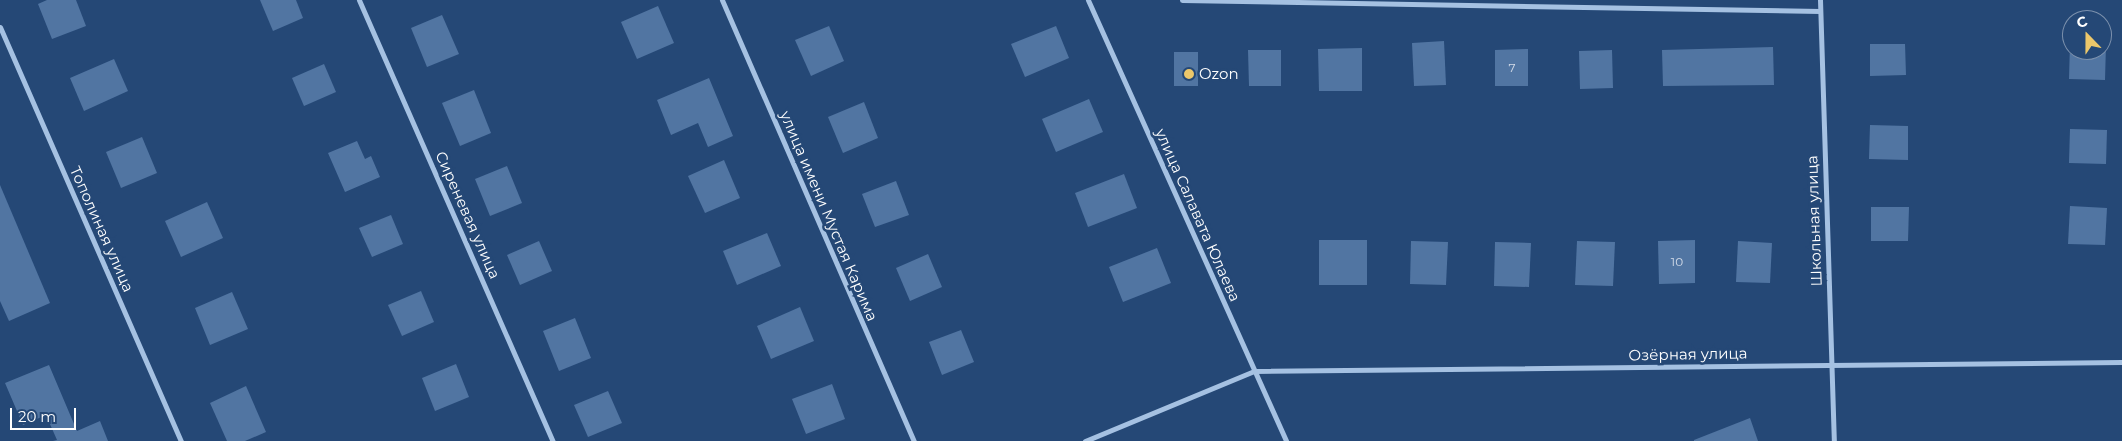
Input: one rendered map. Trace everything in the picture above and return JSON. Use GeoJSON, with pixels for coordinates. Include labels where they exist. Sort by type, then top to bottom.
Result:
{"type":"FeatureCollection","features":[{"type":"Feature","properties":{"kind":"street","name":"Сиреневая улица"},"geometry":{"type":"LineString","coordinates":[[359,0],[553,441]]}},
{"type":"Feature","properties":{"kind":"street","name":"улица имени Мустая Карима"},"geometry":{"type":"LineString","coordinates":[[722,0],[914,441]]}},
{"type":"Feature","properties":{"kind":"street","name":"улица Салавата Юлаева"},"geometry":{"type":"LineString","coordinates":[[1088,0],[1286,441]]}},
{"type":"Feature","properties":{"kind":"street"},"geometry":{"type":"LineString","coordinates":[[1182,0],[1820,11]]}},
{"type":"Feature","properties":{"kind":"street","name":"Школьная улица"},"geometry":{"type":"LineString","coordinates":[[1820,0],[1834,441]]}},
{"type":"Feature","properties":{"kind":"street","name":"Тополиная улица"},"geometry":{"type":"LineString","coordinates":[[0,27],[181,441]]}},
{"type":"Feature","properties":{"kind":"street","name":"Озёрная улица"},"geometry":{"type":"LineString","coordinates":[[1254,371],[2122,362]]}},
{"type":"Feature","properties":{"kind":"street"},"geometry":{"type":"LineString","coordinates":[[1085,441],[1254,371]]}},
{"type":"Feature","properties":{"kind":"building"},"geometry":{"type":"Polygon","coordinates":[[[47,0],[76,0],[86,26],[52,39],[38,4],[47,0]]]}},
{"type":"Feature","properties":{"kind":"building"},"geometry":{"type":"Polygon","coordinates":[[[260,0],[296,0],[303,18],[273,31],[260,0]]]}},
{"type":"Feature","properties":{"kind":"building"},"geometry":{"type":"Polygon","coordinates":[[[658,6],[674,43],[637,59],[621,22],[658,6]]]}},
{"type":"Feature","properties":{"kind":"building"},"geometry":{"type":"Polygon","coordinates":[[[442,15],[459,54],[427,67],[411,28],[442,15]]]}},
{"type":"Feature","properties":{"kind":"building"},"geometry":{"type":"Polygon","coordinates":[[[829,26],[844,61],[811,76],[795,40],[829,26]]]}},
{"type":"Feature","properties":{"kind":"building"},"geometry":{"type":"Polygon","coordinates":[[[1056,26],[1069,58],[1025,77],[1011,44],[1056,26]]]}},
{"type":"Feature","properties":{"kind":"building"},"geometry":{"type":"Polygon","coordinates":[[[1444,41],[1446,85],[1414,86],[1412,43],[1444,41]]]}},
{"type":"Feature","properties":{"kind":"building"},"geometry":{"type":"Polygon","coordinates":[[[1870,44],[1905,44],[1906,75],[1870,76],[1870,44]]]}},
{"type":"Feature","properties":{"kind":"building"},"geometry":{"type":"Polygon","coordinates":[[[1773,47],[1774,85],[1663,86],[1662,50],[1773,47]]]}},
{"type":"Feature","properties":{"kind":"building"},"geometry":{"type":"Polygon","coordinates":[[[1362,48],[1362,91],[1319,91],[1318,49],[1362,48]]]}},
{"type":"Feature","properties":{"kind":"building"},"geometry":{"type":"Polygon","coordinates":[[[1528,49],[1528,86],[1495,86],[1495,50],[1528,49]]]}},
{"type":"Feature","properties":{"kind":"building"},"geometry":{"type":"Polygon","coordinates":[[[1248,50],[1281,50],[1281,86],[1249,86],[1248,50]]]}},
{"type":"Feature","properties":{"kind":"building"},"geometry":{"type":"Polygon","coordinates":[[[1612,50],[1613,88],[1580,89],[1579,51],[1612,50]]]}},
{"type":"Feature","properties":{"kind":"building"},"geometry":{"type":"Polygon","coordinates":[[[1174,52],[1198,52],[1198,86],[1174,86],[1174,52]]]}},
{"type":"Feature","properties":{"kind":"building"},"geometry":{"type":"Polygon","coordinates":[[[114,59],[128,91],[84,111],[70,78],[114,59]]]}},
{"type":"Feature","properties":{"kind":"building"},"geometry":{"type":"Polygon","coordinates":[[[2070,60],[2106,60],[2105,80],[2069,79],[2070,60]]]}},
{"type":"Feature","properties":{"kind":"building"},"geometry":{"type":"Polygon","coordinates":[[[324,64],[336,92],[304,106],[292,78],[324,64]]]}},
{"type":"Feature","properties":{"kind":"building"},"geometry":{"type":"Polygon","coordinates":[[[709,78],[733,136],[708,147],[698,123],[671,135],[657,100],[709,78]]]}},
{"type":"Feature","properties":{"kind":"building"},"geometry":{"type":"Polygon","coordinates":[[[474,90],[491,133],[460,146],[442,103],[474,90]]]}},
{"type":"Feature","properties":{"kind":"building"},"geometry":{"type":"Polygon","coordinates":[[[1089,99],[1103,132],[1056,152],[1042,119],[1089,99]]]}},
{"type":"Feature","properties":{"kind":"building"},"geometry":{"type":"Polygon","coordinates":[[[864,102],[878,138],[843,153],[828,117],[864,102]]]}},
{"type":"Feature","properties":{"kind":"building"},"geometry":{"type":"Polygon","coordinates":[[[1870,125],[1908,126],[1908,160],[1869,159],[1870,125]]]}},
{"type":"Feature","properties":{"kind":"building"},"geometry":{"type":"Polygon","coordinates":[[[2070,129],[2107,130],[2106,164],[2069,163],[2070,129]]]}},
{"type":"Feature","properties":{"kind":"building"},"geometry":{"type":"Polygon","coordinates":[[[142,137],[157,173],[121,188],[106,152],[142,137]]]}},
{"type":"Feature","properties":{"kind":"building"},"geometry":{"type":"Polygon","coordinates":[[[357,141],[365,159],[371,156],[380,177],[345,192],[328,153],[357,141]]]}},
{"type":"Feature","properties":{"kind":"building"},"geometry":{"type":"Polygon","coordinates":[[[724,160],[740,198],[705,213],[688,176],[724,160]]]}},
{"type":"Feature","properties":{"kind":"building"},"geometry":{"type":"Polygon","coordinates":[[[507,166],[522,203],[490,216],[475,179],[507,166]]]}},
{"type":"Feature","properties":{"kind":"building"},"geometry":{"type":"Polygon","coordinates":[[[1124,174],[1137,208],[1088,227],[1075,193],[1124,174]]]}},
{"type":"Feature","properties":{"kind":"building"},"geometry":{"type":"Polygon","coordinates":[[[896,181],[909,215],[875,227],[862,194],[896,181]]]}},
{"type":"Feature","properties":{"kind":"building"},"geometry":{"type":"Polygon","coordinates":[[[0,185],[50,303],[9,321],[0,301],[0,185]]]}},
{"type":"Feature","properties":{"kind":"building"},"geometry":{"type":"Polygon","coordinates":[[[207,202],[223,238],[181,257],[165,221],[207,202]]]}},
{"type":"Feature","properties":{"kind":"building"},"geometry":{"type":"Polygon","coordinates":[[[2070,206],[2107,208],[2105,245],[2068,244],[2070,206]]]}},
{"type":"Feature","properties":{"kind":"building"},"geometry":{"type":"Polygon","coordinates":[[[1871,207],[1909,207],[1908,241],[1871,241],[1871,207]]]}},
{"type":"Feature","properties":{"kind":"building"},"geometry":{"type":"Polygon","coordinates":[[[391,215],[403,244],[372,257],[359,228],[391,215]]]}},
{"type":"Feature","properties":{"kind":"building"},"geometry":{"type":"Polygon","coordinates":[[[767,233],[781,266],[737,285],[723,251],[767,233]]]}},
{"type":"Feature","properties":{"kind":"building"},"geometry":{"type":"Polygon","coordinates":[[[1319,240],[1367,240],[1367,285],[1319,285],[1319,240]]]}},
{"type":"Feature","properties":{"kind":"building"},"geometry":{"type":"Polygon","coordinates":[[[1695,240],[1695,283],[1659,284],[1658,241],[1695,240]]]}},
{"type":"Feature","properties":{"kind":"building"},"geometry":{"type":"Polygon","coordinates":[[[539,241],[552,271],[520,285],[507,255],[539,241]]]}},
{"type":"Feature","properties":{"kind":"building"},"geometry":{"type":"Polygon","coordinates":[[[1411,241],[1448,242],[1446,285],[1410,284],[1411,241]]]}},
{"type":"Feature","properties":{"kind":"building"},"geometry":{"type":"Polygon","coordinates":[[[1577,241],[1615,242],[1613,286],[1575,285],[1577,241]]]}},
{"type":"Feature","properties":{"kind":"building"},"geometry":{"type":"Polygon","coordinates":[[[1738,241],[1772,243],[1770,283],[1736,282],[1738,241]]]}},
{"type":"Feature","properties":{"kind":"building"},"geometry":{"type":"Polygon","coordinates":[[[1495,242],[1531,243],[1529,287],[1494,286],[1495,242]]]}},
{"type":"Feature","properties":{"kind":"building"},"geometry":{"type":"Polygon","coordinates":[[[1157,248],[1171,283],[1123,302],[1109,267],[1157,248]]]}},
{"type":"Feature","properties":{"kind":"building"},"geometry":{"type":"Polygon","coordinates":[[[928,254],[942,287],[910,301],[896,268],[928,254]]]}},
{"type":"Feature","properties":{"kind":"building"},"geometry":{"type":"Polygon","coordinates":[[[421,291],[434,322],[402,336],[388,305],[421,291]]]}},
{"type":"Feature","properties":{"kind":"building"},"geometry":{"type":"Polygon","coordinates":[[[232,292],[248,329],[210,345],[195,308],[232,292]]]}},
{"type":"Feature","properties":{"kind":"building"},"geometry":{"type":"Polygon","coordinates":[[[800,307],[814,341],[771,359],[757,326],[800,307]]]}},
{"type":"Feature","properties":{"kind":"building"},"geometry":{"type":"Polygon","coordinates":[[[575,318],[591,358],[559,371],[543,331],[575,318]]]}},
{"type":"Feature","properties":{"kind":"building"},"geometry":{"type":"Polygon","coordinates":[[[961,330],[974,362],[942,375],[929,342],[961,330]]]}},
{"type":"Feature","properties":{"kind":"building"},"geometry":{"type":"Polygon","coordinates":[[[456,364],[469,397],[435,411],[422,378],[456,364]]]}},
{"type":"Feature","properties":{"kind":"building"},"geometry":{"type":"Polygon","coordinates":[[[49,365],[77,431],[100,421],[108,441],[53,441],[57,440],[46,415],[23,425],[5,383],[49,365]]]}},
{"type":"Feature","properties":{"kind":"building"},"geometry":{"type":"Polygon","coordinates":[[[832,384],[845,419],[806,434],[792,399],[832,384]]]}},
{"type":"Feature","properties":{"kind":"building"},"geometry":{"type":"Polygon","coordinates":[[[246,386],[266,432],[245,441],[227,441],[210,403],[246,386]]]}},
{"type":"Feature","properties":{"kind":"building"},"geometry":{"type":"Polygon","coordinates":[[[608,391],[622,423],[588,437],[574,405],[608,391]]]}},
{"type":"Feature","properties":{"kind":"building"},"geometry":{"type":"Polygon","coordinates":[[[1750,418],[1758,441],[1694,441],[1694,440],[1750,418]]]}},
{"type":"Feature","properties":{"kind":"place","name":"Ozon"},"geometry":{"type":"Point","coordinates":[1189,74]}}]}
